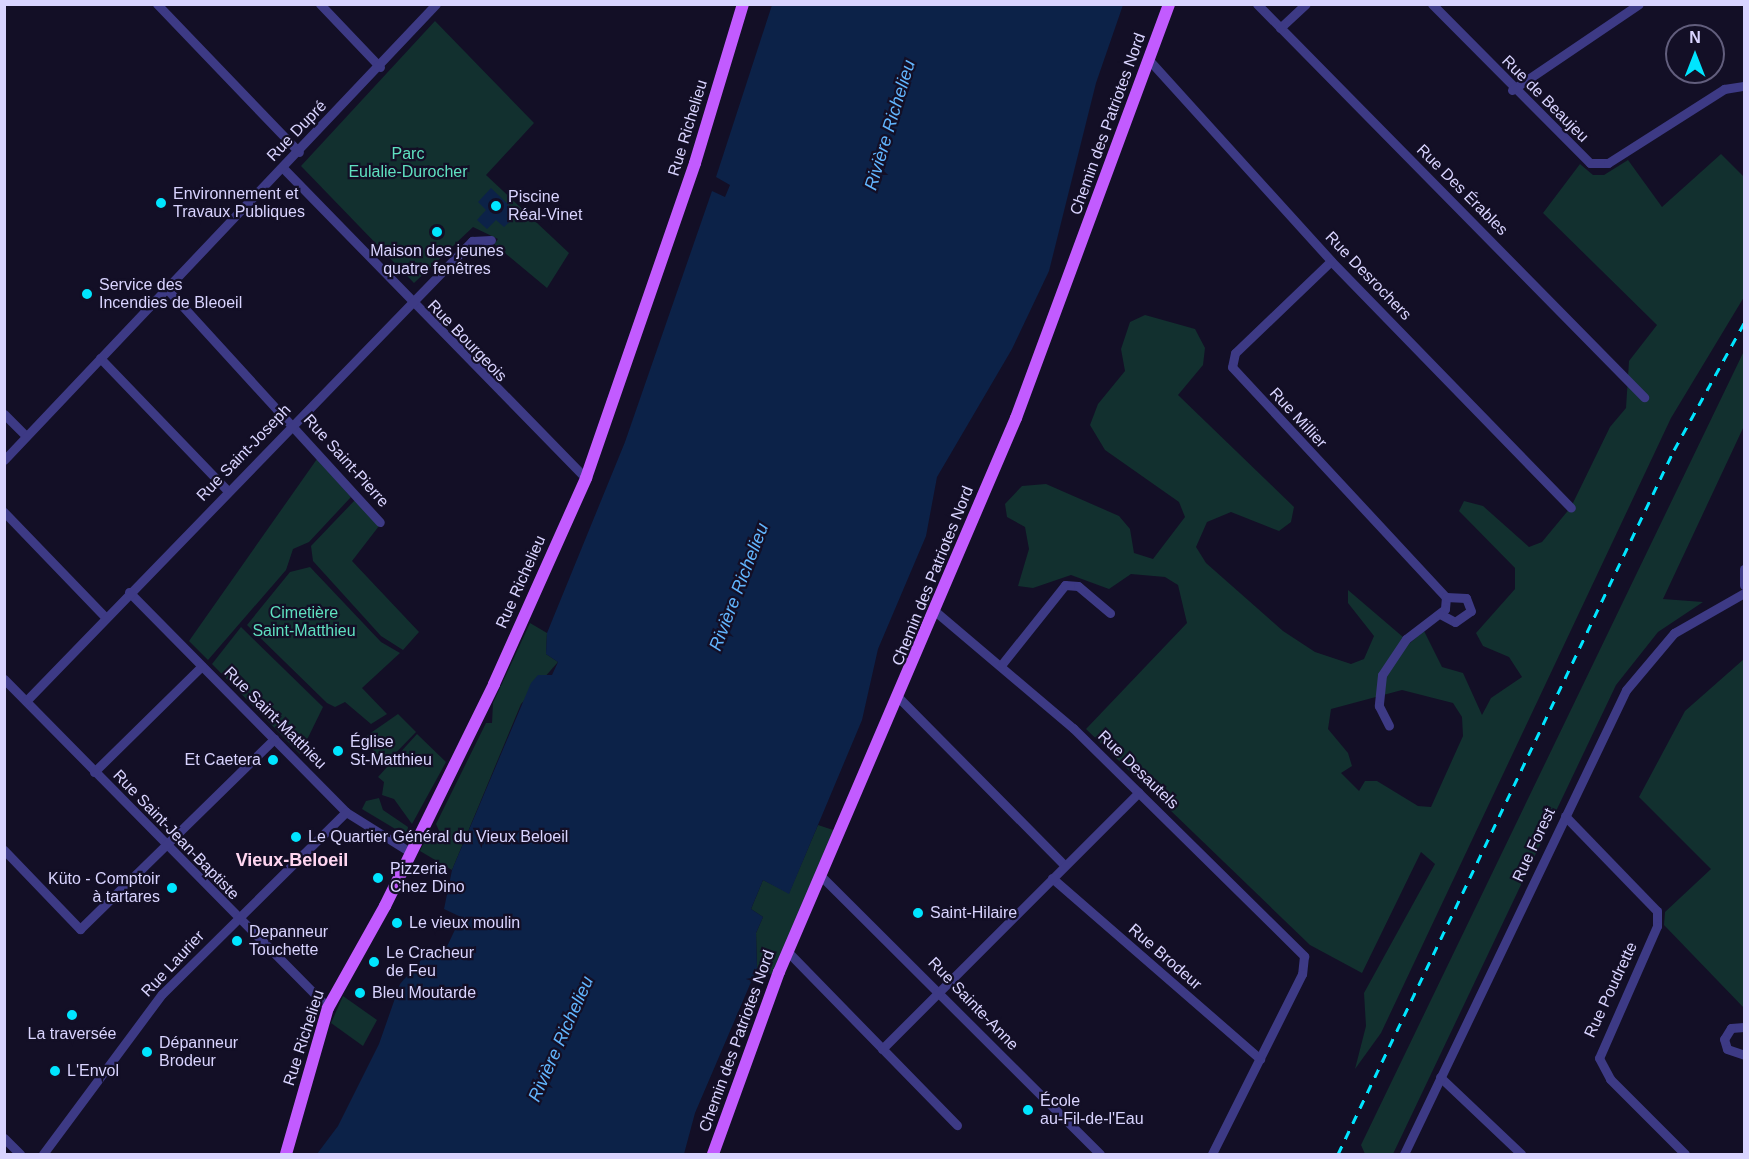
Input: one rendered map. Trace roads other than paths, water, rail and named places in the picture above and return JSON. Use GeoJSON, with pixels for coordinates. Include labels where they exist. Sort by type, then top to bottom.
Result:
{"type":"FeatureCollection","features":[{"type":"Feature","properties":{"kind":"main road","name":"Rue Richelieu"},"geometry":{"type":"LineString","coordinates":[[286,1155],[328,1008],[410,852],[494,684],[586,478],[692,174],[743,4]]}},
{"type":"Feature","properties":{"kind":"main road","name":"Chemin des Patriotes Nord"},"geometry":{"type":"LineString","coordinates":[[714,1155],[788,952],[823,878],[900,699],[1021,407],[1169,4]]}},
{"type":"Feature","properties":{"kind":"street"},"geometry":{"type":"LineString","coordinates":[[157,4],[299,152]]}},
{"type":"Feature","properties":{"kind":"street"},"geometry":{"type":"LineString","coordinates":[[320,4],[380,67]]}},
{"type":"Feature","properties":{"kind":"street","name":"Rue Dupré"},"geometry":{"type":"LineString","coordinates":[[4,460],[166,288],[380,67],[436,4]]}},
{"type":"Feature","properties":{"kind":"street","name":"Rue Des Érables"},"geometry":{"type":"LineString","coordinates":[[1257,4],[1644,397]]}},
{"type":"Feature","properties":{"kind":"street"},"geometry":{"type":"LineString","coordinates":[[1280,28],[1306,4]]}},
{"type":"Feature","properties":{"kind":"street","name":"Rue de Beaujeu"},"geometry":{"type":"LineString","coordinates":[[1432,4],[1512,90],[1582,158],[1599,165],[1724,89],[1744,86]]}},
{"type":"Feature","properties":{"kind":"street"},"geometry":{"type":"LineString","coordinates":[[1512,90],[1639,4]]}},
{"type":"Feature","properties":{"kind":"street","name":"Rue Desrochers"},"geometry":{"type":"LineString","coordinates":[[1149,60],[1331,261],[1571,507]]}},
{"type":"Feature","properties":{"kind":"street","name":"Rue Bourgeois"},"geometry":{"type":"LineString","coordinates":[[283,168],[410,304],[586,478]]}},
{"type":"Feature","properties":{"kind":"street","name":"Rue Saint-Joseph"},"geometry":{"type":"LineString","coordinates":[[26,701],[129,592],[472,241],[491,240]]}},
{"type":"Feature","properties":{"kind":"street","name":"Rue Millier"},"geometry":{"type":"LineString","coordinates":[[1331,261],[1235,353],[1232,368],[1446,597],[1466,598],[1472,611],[1455,622],[1440,614]]}},
{"type":"Feature","properties":{"kind":"street","name":"Rue Saint-Pierre"},"geometry":{"type":"LineString","coordinates":[[166,288],[294,424],[380,522]]}},
{"type":"Feature","properties":{"kind":"street"},"geometry":{"type":"LineString","coordinates":[[100,358],[228,491]]}},
{"type":"Feature","properties":{"kind":"street"},"geometry":{"type":"LineString","coordinates":[[4,414],[26,436]]}},
{"type":"Feature","properties":{"kind":"street"},"geometry":{"type":"LineString","coordinates":[[4,512],[105,617]]}},
{"type":"Feature","properties":{"kind":"street"},"geometry":{"type":"LineString","coordinates":[[1744,568],[1744,585]]}},
{"type":"Feature","properties":{"kind":"street"},"geometry":{"type":"LineString","coordinates":[[1002,664],[1065,585],[1078,586],[1110,613]]}},
{"type":"Feature","properties":{"kind":"street","name":"Rue Saint-Matthieu"},"geometry":{"type":"LineString","coordinates":[[129,592],[346,812],[410,852]]}},
{"type":"Feature","properties":{"kind":"street","name":"Rue Forest"},"geometry":{"type":"LineString","coordinates":[[1404,1155],[1565,816],[1640,669],[1683,626],[1744,593]]}},
{"type":"Feature","properties":{"kind":"street"},"geometry":{"type":"LineString","coordinates":[[1389,726],[1378,689],[1389,659],[1440,614],[1446,597]]}},
{"type":"Feature","properties":{"kind":"street","name":"Rue Desautels"},"geometry":{"type":"LineString","coordinates":[[936,612],[1002,664],[1139,792],[1300,950],[1306,962],[1260,1059]]}},
{"type":"Feature","properties":{"kind":"street"},"geometry":{"type":"LineString","coordinates":[[94,772],[202,666]]}},
{"type":"Feature","properties":{"kind":"street","name":"Rue Saint-Jean-Baptiste"},"geometry":{"type":"LineString","coordinates":[[4,680],[236,919],[328,1008]]}},
{"type":"Feature","properties":{"kind":"street"},"geometry":{"type":"LineString","coordinates":[[900,699],[1064,865]]}},
{"type":"Feature","properties":{"kind":"street"},"geometry":{"type":"LineString","coordinates":[[4,850],[80,929],[274,739]]}},
{"type":"Feature","properties":{"kind":"street"},"geometry":{"type":"LineString","coordinates":[[882,1049],[1139,792]]}},
{"type":"Feature","properties":{"kind":"street","name":"Rue Laurier"},"geometry":{"type":"LineString","coordinates":[[43,1155],[162,994],[346,812]]}},
{"type":"Feature","properties":{"kind":"street","name":"Rue Poudrette"},"geometry":{"type":"LineString","coordinates":[[1565,816],[1646,894],[1658,915],[1599,1058],[1610,1079],[1684,1155]]}},
{"type":"Feature","properties":{"kind":"street","name":"Rue Sainte-Anne"},"geometry":{"type":"LineString","coordinates":[[823,878],[939,991],[1100,1155]]}},
{"type":"Feature","properties":{"kind":"street","name":"Rue Brodeur"},"geometry":{"type":"LineString","coordinates":[[1052,878],[1260,1059]]}},
{"type":"Feature","properties":{"kind":"street"},"geometry":{"type":"LineString","coordinates":[[788,952],[957,1125]]}},
{"type":"Feature","properties":{"kind":"street"},"geometry":{"type":"LineString","coordinates":[[1744,1027],[1731,1028],[1724,1039],[1727,1049],[1744,1055]]}},
{"type":"Feature","properties":{"kind":"street"},"geometry":{"type":"LineString","coordinates":[[1212,1155],[1260,1059]]}},
{"type":"Feature","properties":{"kind":"street"},"geometry":{"type":"LineString","coordinates":[[1440,1077],[1521,1155]]}},
{"type":"Feature","properties":{"kind":"street"},"geometry":{"type":"LineString","coordinates":[[4,1138],[20,1155]]}},
{"type":"Feature","properties":{"kind":"water","name":"Rivière Richelieu"},"geometry":{"type":"Polygon","coordinates":[[[772,5],[1123,5],[1096,83],[1049,271],[1012,349],[937,477],[926,536],[878,649],[862,720],[789,894],[763,880],[751,909],[763,917],[756,933],[757,968],[695,1113],[684,1154],[317,1154],[338,1126],[379,1044],[400,984],[429,951],[442,957],[461,917],[444,909],[452,870],[531,683],[538,675],[552,675],[558,662],[546,654],[547,633],[625,442],[712,191],[725,197],[730,185],[716,177],[772,5]]]}},
{"type":"Feature","properties":{"kind":"water","name":"Piscine Réal-Vinet"},"geometry":{"type":"Polygon","coordinates":[[[491,188],[518,214],[504,227],[496,220],[487,229],[477,220],[486,210],[478,202],[491,188]]]}},
{"type":"Feature","properties":{"kind":"railway"},"geometry":{"type":"LineString","coordinates":[[1338,1154],[1674,450],[1744,323]]}},
{"type":"Feature","properties":{"kind":"place","name":"Environnement et Travaux Publiques"},"geometry":{"type":"Point","coordinates":[161,203]}},
{"type":"Feature","properties":{"kind":"place","name":"Piscine Réal-Vinet"},"geometry":{"type":"Point","coordinates":[496,206]}},
{"type":"Feature","properties":{"kind":"place","name":"Maison des jeunes quatre fenêtres"},"geometry":{"type":"Point","coordinates":[437,232]}},
{"type":"Feature","properties":{"kind":"place","name":"Service des Incendies de Bleoeil"},"geometry":{"type":"Point","coordinates":[87,294]}},
{"type":"Feature","properties":{"kind":"place","name":"Église St-Matthieu"},"geometry":{"type":"Point","coordinates":[338,751]}},
{"type":"Feature","properties":{"kind":"place","name":"Et Caetera"},"geometry":{"type":"Point","coordinates":[273,760]}},
{"type":"Feature","properties":{"kind":"place","name":"Le Quartier Général du Vieux Beloeil"},"geometry":{"type":"Point","coordinates":[296,837]}},
{"type":"Feature","properties":{"kind":"place","name":"Pizzeria Chez Dino"},"geometry":{"type":"Point","coordinates":[378,878]}},
{"type":"Feature","properties":{"kind":"place","name":"Küto - Comptoir à tartares"},"geometry":{"type":"Point","coordinates":[172,888]}},
{"type":"Feature","properties":{"kind":"place","name":"Saint-Hilaire"},"geometry":{"type":"Point","coordinates":[918,913]}},
{"type":"Feature","properties":{"kind":"place","name":"Le vieux moulin"},"geometry":{"type":"Point","coordinates":[397,923]}},
{"type":"Feature","properties":{"kind":"place","name":"Depanneur Touchette"},"geometry":{"type":"Point","coordinates":[237,941]}},
{"type":"Feature","properties":{"kind":"place","name":"Le Cracheur de Feu"},"geometry":{"type":"Point","coordinates":[374,962]}},
{"type":"Feature","properties":{"kind":"place","name":"Bleu Moutarde"},"geometry":{"type":"Point","coordinates":[360,993]}},
{"type":"Feature","properties":{"kind":"place","name":"La traversée"},"geometry":{"type":"Point","coordinates":[72,1015]}},
{"type":"Feature","properties":{"kind":"place","name":"Dépanneur Brodeur"},"geometry":{"type":"Point","coordinates":[147,1052]}},
{"type":"Feature","properties":{"kind":"place","name":"L'Envol"},"geometry":{"type":"Point","coordinates":[55,1071]}},
{"type":"Feature","properties":{"kind":"place","name":"École au-Fil-de-l'Eau"},"geometry":{"type":"Point","coordinates":[1028,1110]}},
{"type":"Feature","properties":{"kind":"district","name":"Vieux-Beloeil"},"geometry":{"type":"Point","coordinates":[292,860]}},
{"type":"Feature","properties":{"kind":"park label","name":"Parc Eulalie-Durocher"},"geometry":{"type":"Point","coordinates":[408,163]}},
{"type":"Feature","properties":{"kind":"park label","name":"Cimetière Saint-Matthieu"},"geometry":{"type":"Point","coordinates":[304,622]}}]}
